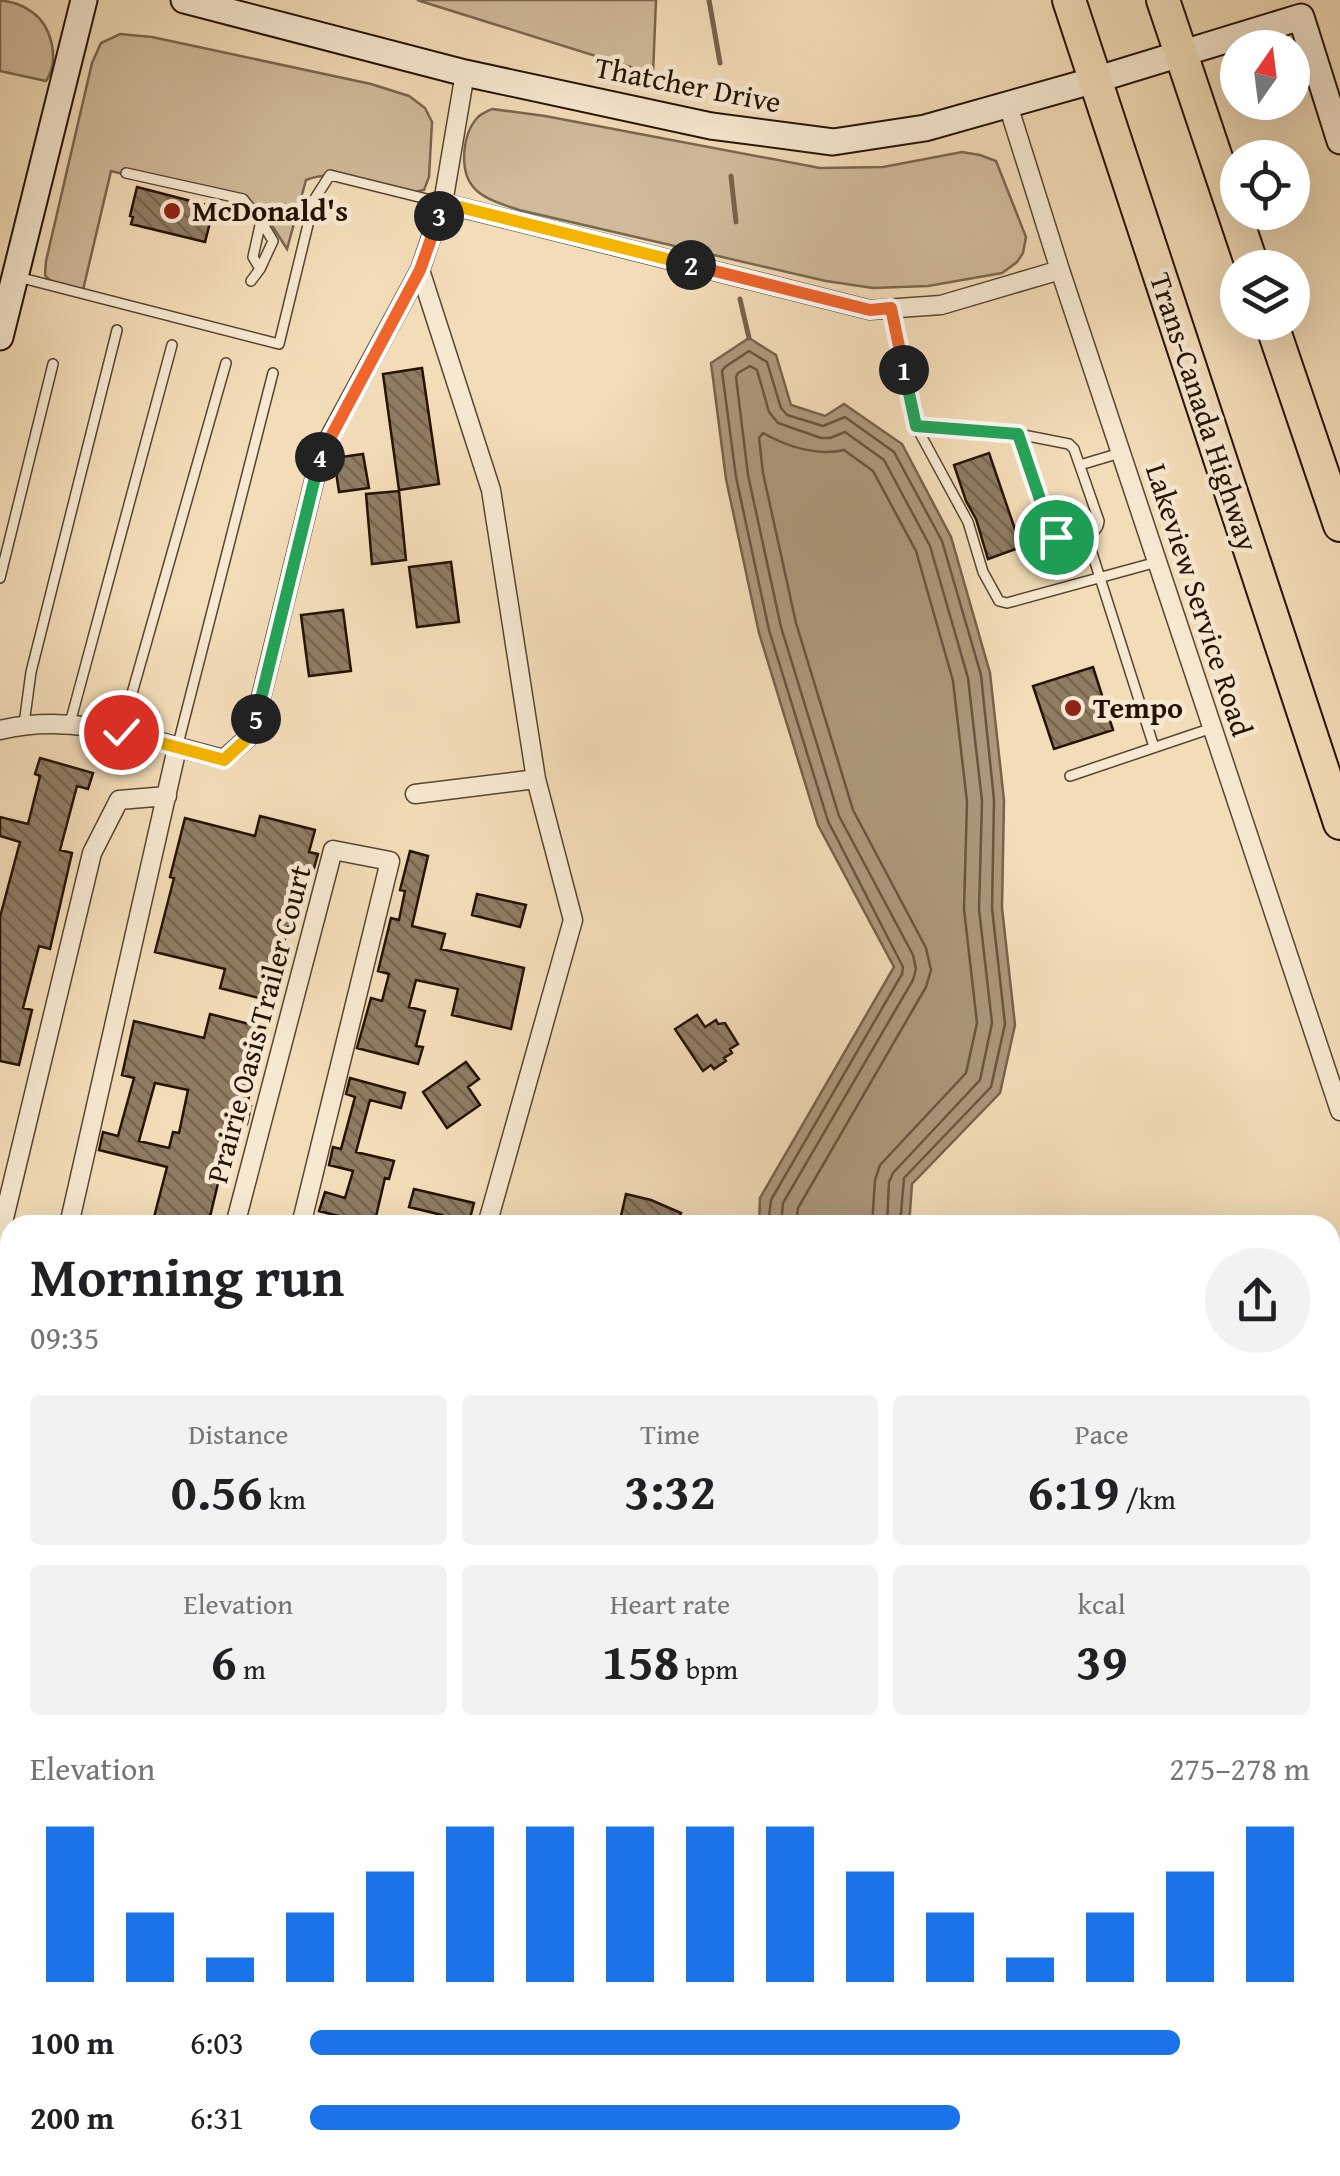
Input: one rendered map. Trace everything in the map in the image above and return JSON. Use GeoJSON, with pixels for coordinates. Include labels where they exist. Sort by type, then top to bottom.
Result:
{"type":"FeatureCollection","features":[{"type":"Feature","properties":{"kind":"highway","name":"Trans-Canada Highway"},"geometry":{"type":"LineString","coordinates":[[1068,0],[1340,823]]}},
{"type":"Feature","properties":{"kind":"highway"},"geometry":{"type":"LineString","coordinates":[[1163,0],[1247,250]]}},
{"type":"Feature","properties":{"kind":"highway"},"geometry":{"type":"LineString","coordinates":[[1278,340],[1340,524]]}},
{"type":"Feature","properties":{"kind":"main road"},"geometry":{"type":"LineString","coordinates":[[0,337],[8,274],[84,0]]}},
{"type":"Feature","properties":{"kind":"main road","name":"Thatcher Drive"},"geometry":{"type":"LineString","coordinates":[[184,0],[465,73],[711,126],[833,142],[926,128],[1095,80],[1181,55],[1299,8]]}},
{"type":"Feature","properties":{"kind":"main road"},"geometry":{"type":"LineString","coordinates":[[1299,8],[1340,140]]}},
{"type":"Feature","properties":{"kind":"street"},"geometry":{"type":"LineString","coordinates":[[0,730],[24,724],[70,723],[121,732],[224,760],[252,734],[321,454],[420,270],[444,203],[465,73]]}},
{"type":"Feature","properties":{"kind":"street","name":"Lakeview Service Road"},"geometry":{"type":"LineString","coordinates":[[1008,105],[1340,1112]]}},
{"type":"Feature","properties":{"kind":"street"},"geometry":{"type":"LineString","coordinates":[[444,203],[870,310],[941,305],[1060,270]]}},
{"type":"Feature","properties":{"kind":"street"},"geometry":{"type":"LineString","coordinates":[[420,270],[491,490],[536,779],[573,920],[490,1215]]}},
{"type":"Feature","properties":{"kind":"street"},"geometry":{"type":"LineString","coordinates":[[71,1215],[178,748]]}},
{"type":"Feature","properties":{"kind":"street"},"geometry":{"type":"LineString","coordinates":[[415,794],[536,779]]}},
{"type":"Feature","properties":{"kind":"street"},"geometry":{"type":"LineString","coordinates":[[5,1215],[92,854],[119,800],[167,796]]}},
{"type":"Feature","properties":{"kind":"street","name":"Prairie Oasis Trailer Court"},"geometry":{"type":"LineString","coordinates":[[238,1215],[333,850],[390,861],[303,1215]]}},
{"type":"Feature","properties":{"kind":"lane"},"geometry":{"type":"LineString","coordinates":[[126,173],[243,198],[273,241],[251,281]]}},
{"type":"Feature","properties":{"kind":"lane"},"geometry":{"type":"LineString","coordinates":[[8,274],[280,344],[314,200],[330,175],[444,203]]}},
{"type":"Feature","properties":{"kind":"lane"},"geometry":{"type":"LineString","coordinates":[[260,269],[253,256],[262,221]]}},
{"type":"Feature","properties":{"kind":"lane"},"geometry":{"type":"LineString","coordinates":[[891,308],[916,426],[968,522],[983,572],[999,601],[1157,562]]}},
{"type":"Feature","properties":{"kind":"lane"},"geometry":{"type":"LineString","coordinates":[[24,724],[32,672],[117,330]]}},
{"type":"Feature","properties":{"kind":"lane"},"geometry":{"type":"LineString","coordinates":[[70,723],[172,345]]}},
{"type":"Feature","properties":{"kind":"lane"},"geometry":{"type":"LineString","coordinates":[[121,732],[226,363]]}},
{"type":"Feature","properties":{"kind":"lane"},"geometry":{"type":"LineString","coordinates":[[0,578],[53,364]]}},
{"type":"Feature","properties":{"kind":"lane"},"geometry":{"type":"LineString","coordinates":[[178,748],[273,373]]}},
{"type":"Feature","properties":{"kind":"lane"},"geometry":{"type":"LineString","coordinates":[[916,426],[1018,434],[1069,444],[1098,521],[1094,532],[1062,538],[1051,532],[1018,434]]}},
{"type":"Feature","properties":{"kind":"lane"},"geometry":{"type":"LineString","coordinates":[[1080,465],[1121,453]]}},
{"type":"Feature","properties":{"kind":"lane"},"geometry":{"type":"LineString","coordinates":[[1086,534],[1154,747]]}},
{"type":"Feature","properties":{"kind":"lane"},"geometry":{"type":"LineString","coordinates":[[1070,776],[1212,728]]}},
{"type":"Feature","properties":{"kind":"shaded area"},"geometry":{"type":"Polygon","coordinates":[[[0,0],[24,7],[45,26],[53,54],[46,81],[0,71],[0,0]]]}},
{"type":"Feature","properties":{"kind":"shaded area"},"geometry":{"type":"Polygon","coordinates":[[[417,0],[656,0],[653,74],[417,0]]]}},
{"type":"Feature","properties":{"kind":"shaded area"},"geometry":{"type":"Polygon","coordinates":[[[120,34],[152,37],[371,84],[409,96],[425,108],[432,122],[429,177],[424,190],[413,192],[345,176],[306,180],[287,249],[271,224],[243,204],[111,171],[83,290],[52,282],[45,275],[46,261],[92,63],[101,43],[120,34]]]}},
{"type":"Feature","properties":{"kind":"shaded area"},"geometry":{"type":"Polygon","coordinates":[[[492,109],[820,168],[883,167],[962,152],[980,155],[996,161],[1026,237],[1023,253],[1002,273],[928,286],[873,288],[826,281],[519,210],[481,194],[466,174],[468,133],[478,117],[492,109]]]}},
{"type":"Feature","properties":{"kind":"water"},"geometry":{"type":"Polygon","coordinates":[[[749,338],[776,355],[791,405],[825,416],[844,404],[902,444],[951,537],[990,673],[1004,800],[1002,908],[1015,1025],[1000,1093],[912,1184],[910,1215],[759,1215],[760,1198],[894,967],[818,825],[759,633],[726,479],[711,363],[749,338]]]}},
{"type":"Feature","properties":{"kind":"building","name":"McDonald's"},"geometry":{"type":"Polygon","coordinates":[[[137,187],[214,207],[205,242],[131,224],[137,187]]]}},
{"type":"Feature","properties":{"kind":"building"},"geometry":{"type":"Polygon","coordinates":[[[422,368],[439,484],[399,490],[383,374],[422,368]]]}},
{"type":"Feature","properties":{"kind":"building"},"geometry":{"type":"Polygon","coordinates":[[[989,453],[1021,547],[988,559],[954,465],[989,453]]]}},
{"type":"Feature","properties":{"kind":"building"},"geometry":{"type":"Polygon","coordinates":[[[363,454],[369,488],[339,492],[334,458],[363,454]]]}},
{"type":"Feature","properties":{"kind":"building"},"geometry":{"type":"Polygon","coordinates":[[[399,491],[406,560],[372,564],[366,494],[399,491]]]}},
{"type":"Feature","properties":{"kind":"building"},"geometry":{"type":"Polygon","coordinates":[[[451,562],[459,622],[417,627],[409,567],[451,562]]]}},
{"type":"Feature","properties":{"kind":"building"},"geometry":{"type":"Polygon","coordinates":[[[343,610],[351,671],[309,676],[301,615],[343,610]]]}},
{"type":"Feature","properties":{"kind":"building","name":"Tempo"},"geometry":{"type":"Polygon","coordinates":[[[1093,667],[1113,730],[1054,749],[1033,686],[1093,667]]]}},
{"type":"Feature","properties":{"kind":"building"},"geometry":{"type":"Polygon","coordinates":[[[40,758],[93,773],[88,789],[77,786],[60,850],[72,853],[50,949],[39,946],[23,1008],[32,1010],[19,1065],[0,1061],[0,917],[20,842],[0,836],[0,817],[28,824],[40,776],[35,774],[40,758]]]}},
{"type":"Feature","properties":{"kind":"building"},"geometry":{"type":"Polygon","coordinates":[[[260,816],[315,830],[309,852],[318,854],[314,868],[309,867],[303,888],[300,887],[288,927],[273,986],[278,988],[274,1002],[220,988],[225,969],[155,952],[185,818],[255,836],[260,816]]]}},
{"type":"Feature","properties":{"kind":"building"},"geometry":{"type":"Polygon","coordinates":[[[410,851],[428,856],[412,926],[445,934],[441,949],[524,968],[511,1029],[452,1015],[458,989],[416,980],[409,1007],[425,1011],[416,1046],[423,1047],[418,1064],[357,1048],[371,998],[382,1001],[389,974],[378,971],[391,918],[399,920],[405,891],[400,890],[410,851]]]}},
{"type":"Feature","properties":{"kind":"building"},"geometry":{"type":"Polygon","coordinates":[[[477,894],[526,905],[520,927],[472,915],[477,894]]]}},
{"type":"Feature","properties":{"kind":"building"},"geometry":{"type":"Polygon","coordinates":[[[210,1014],[265,1028],[247,1105],[251,1106],[247,1124],[233,1121],[210,1215],[155,1215],[167,1167],[99,1150],[103,1132],[118,1136],[134,1078],[122,1075],[134,1021],[204,1038],[210,1014]],[[155,1083],[139,1141],[169,1148],[173,1132],[179,1133],[188,1090],[155,1083]]]}},
{"type":"Feature","properties":{"kind":"building"},"geometry":{"type":"Polygon","coordinates":[[[697,1015],[705,1027],[716,1020],[718,1024],[725,1023],[738,1044],[730,1049],[732,1053],[724,1058],[726,1061],[714,1069],[711,1065],[703,1071],[675,1029],[697,1015]]]}},
{"type":"Feature","properties":{"kind":"building"},"geometry":{"type":"Polygon","coordinates":[[[466,1062],[479,1079],[468,1087],[480,1105],[447,1128],[423,1092],[466,1062]]]}},
{"type":"Feature","properties":{"kind":"building"},"geometry":{"type":"Polygon","coordinates":[[[350,1078],[405,1093],[401,1108],[370,1100],[356,1152],[394,1161],[389,1179],[385,1178],[376,1215],[319,1211],[325,1192],[345,1198],[353,1171],[329,1165],[333,1147],[341,1149],[355,1097],[346,1094],[350,1078]]]}},
{"type":"Feature","properties":{"kind":"building"},"geometry":{"type":"Polygon","coordinates":[[[414,1189],[474,1203],[471,1215],[442,1215],[409,1207],[414,1189]]]}},
{"type":"Feature","properties":{"kind":"building"},"geometry":{"type":"Polygon","coordinates":[[[626,1194],[681,1213],[680,1215],[621,1215],[626,1194]]]}},
{"type":"Feature","properties":{"kind":"waterway"},"geometry":{"type":"LineString","coordinates":[[709,0],[720,63]]}},
{"type":"Feature","properties":{"kind":"waterway"},"geometry":{"type":"LineString","coordinates":[[731,176],[736,222]]}},
{"type":"Feature","properties":{"kind":"waterway"},"geometry":{"type":"LineString","coordinates":[[740,299],[749,338]]}},
{"type":"Feature","properties":{"kind":"place","name":"McDonald's"},"geometry":{"type":"Point","coordinates":[172,211]}},
{"type":"Feature","properties":{"kind":"place","name":"Tempo"},"geometry":{"type":"Point","coordinates":[1073,708]}},
{"type":"Feature","properties":{"kind":"route"},"geometry":{"type":"LineString","coordinates":[[121,732],[224,760],[252,734],[321,454],[420,270],[444,203],[870,310],[891,308],[916,426],[1018,434],[1056,537]]}}]}
